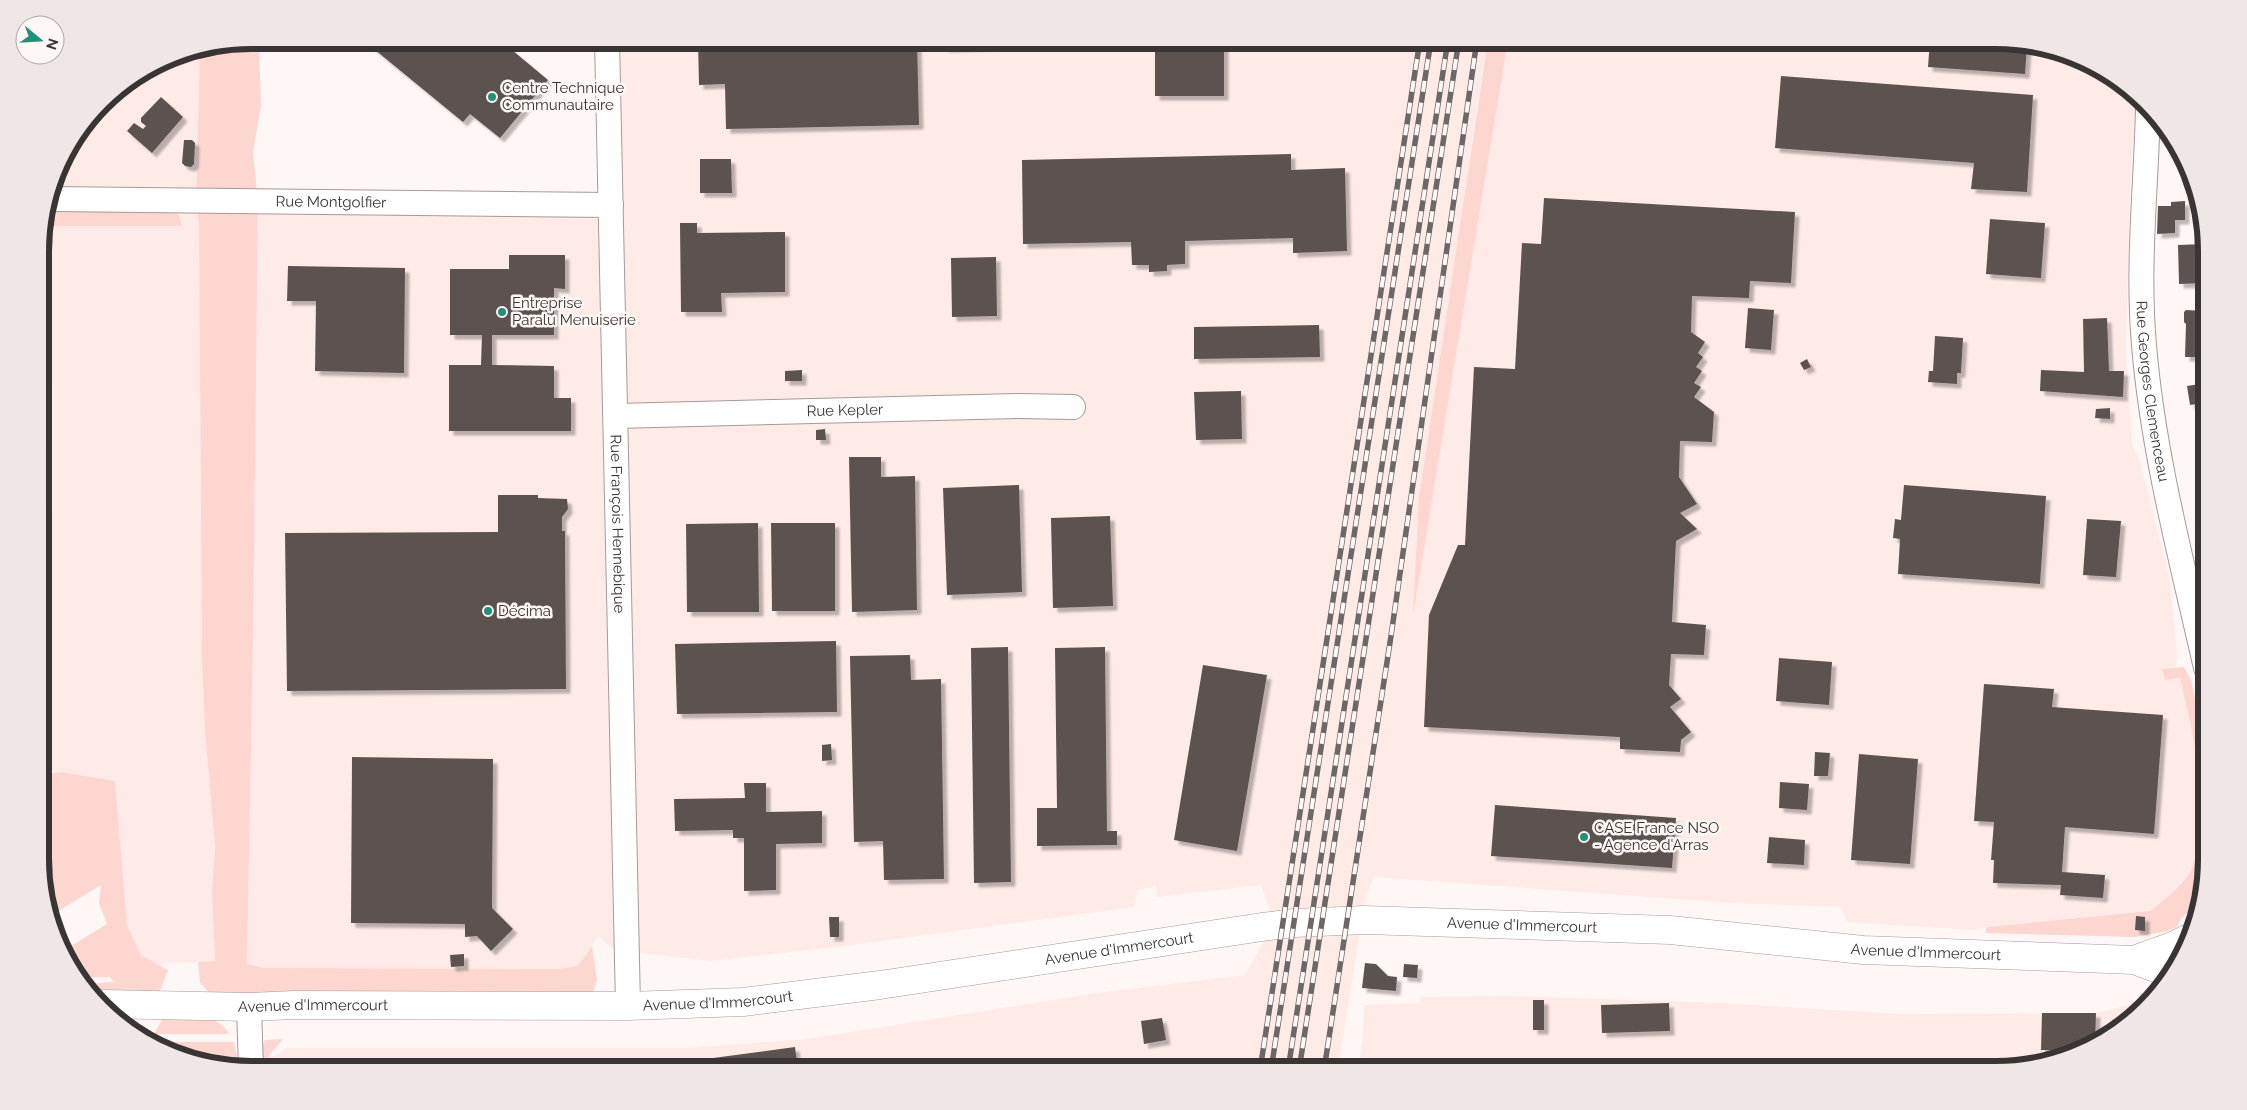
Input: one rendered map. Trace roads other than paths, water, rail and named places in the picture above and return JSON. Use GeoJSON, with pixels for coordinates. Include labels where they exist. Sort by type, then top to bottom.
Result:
{"type":"FeatureCollection","features":[{"type":"Feature","properties":{"kind":"main road","name":"Avenue d'Immercourt"},"geometry":{"type":"LineString","coordinates":[[110,1004],[249,1007],[295,1005],[701,1005],[785,998],[1209,934],[1323,921],[1365,920],[1670,930],[1863,950],[2134,960],[2164,971]]}},
{"type":"Feature","properties":{"kind":"main road","name":"Avenue d'Immercourt"},"geometry":{"type":"LineString","coordinates":[[2134,960],[2180,943]]}},
{"type":"Feature","properties":{"kind":"street","name":"Rue François Hennebique"},"geometry":{"type":"LineString","coordinates":[[607,49],[616,416],[618,650],[628,1006]]}},
{"type":"Feature","properties":{"kind":"street","name":"Rue Georges Clemenceau"},"geometry":{"type":"LineString","coordinates":[[2148,118],[2142,299],[2148,386],[2159,454],[2198,632]]}},
{"type":"Feature","properties":{"kind":"street","name":"Rue Montgolfier"},"geometry":{"type":"LineString","coordinates":[[56,200],[610,205]]}},
{"type":"Feature","properties":{"kind":"street","name":"Rue Kepler"},"geometry":{"type":"LineString","coordinates":[[616,416],[1018,406],[1073,407]]}},
{"type":"Feature","properties":{"kind":"street"},"geometry":{"type":"LineString","coordinates":[[249,1007],[251,1061]]}},
{"type":"Feature","properties":{"kind":"railway"},"geometry":{"type":"LineString","coordinates":[[1261,1061],[1419,49]]}},
{"type":"Feature","properties":{"kind":"railway"},"geometry":{"type":"LineString","coordinates":[[1272,1061],[1430,49]]}},
{"type":"Feature","properties":{"kind":"railway"},"geometry":{"type":"LineString","coordinates":[[1289,1061],[1447,49]]}},
{"type":"Feature","properties":{"kind":"railway"},"geometry":{"type":"LineString","coordinates":[[1300,1061],[1458,49]]}},
{"type":"Feature","properties":{"kind":"railway"},"geometry":{"type":"LineString","coordinates":[[1325,1061],[1391,636],[1476,49]]}},
{"type":"Feature","properties":{"kind":"place","name":"Centre Technique Communautaire"},"geometry":{"type":"Point","coordinates":[492,97]}},
{"type":"Feature","properties":{"kind":"place","name":"Entreprise Paralu Menuiserie"},"geometry":{"type":"Point","coordinates":[502,312]}},
{"type":"Feature","properties":{"kind":"place","name":"Décima"},"geometry":{"type":"Point","coordinates":[488,611]}},
{"type":"Feature","properties":{"kind":"place","name":"CASE France NSO - Agence d'Arras"},"geometry":{"type":"Point","coordinates":[1584,837]}}]}
